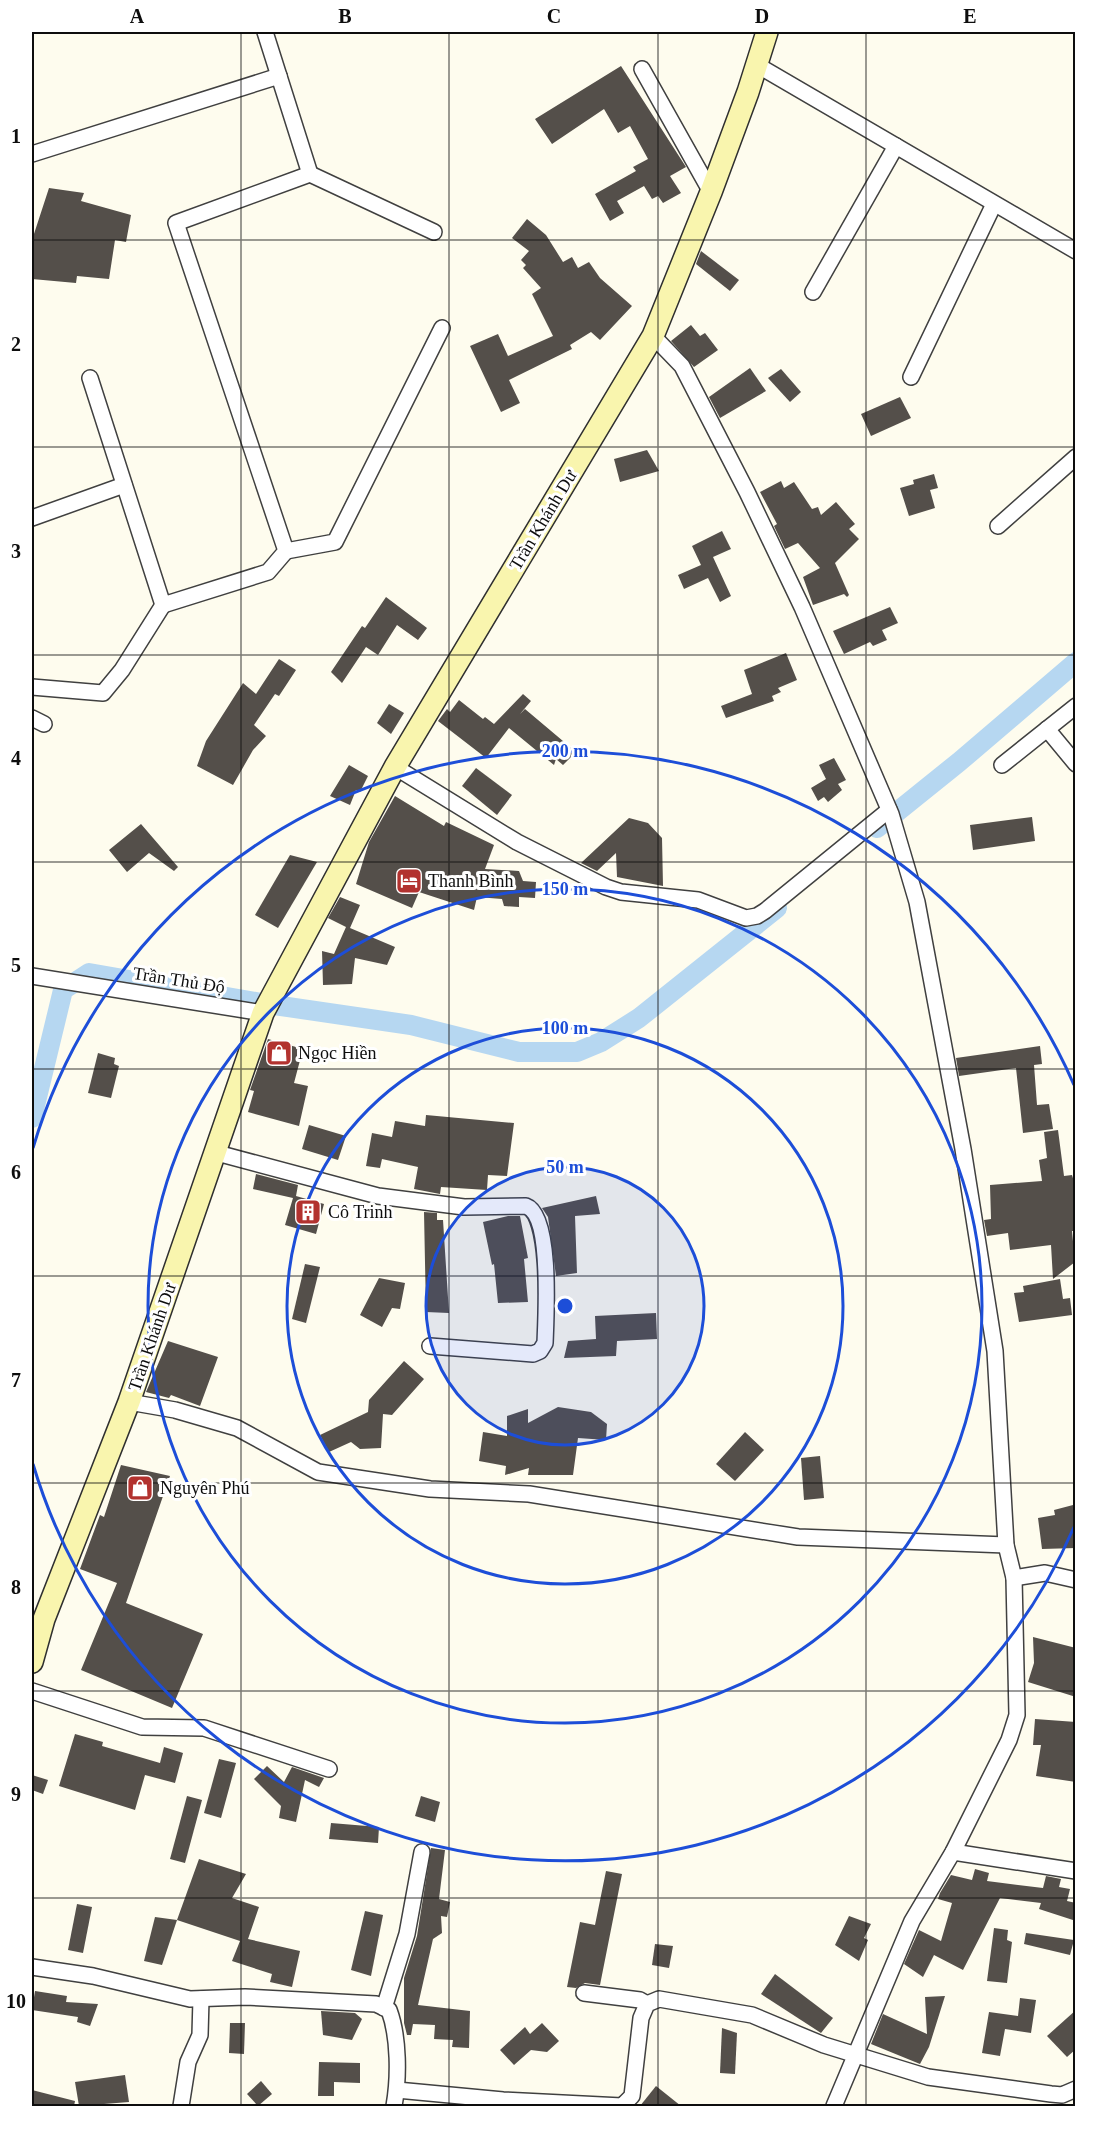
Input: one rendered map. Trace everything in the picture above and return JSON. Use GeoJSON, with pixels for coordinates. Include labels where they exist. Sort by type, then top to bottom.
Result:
{"type":"FeatureCollection","features":[{"type":"Feature","properties":{"kind":"street"},"geometry":{"type":"LineString","coordinates":[[265,32],[310,174]]}},
{"type":"Feature","properties":{"kind":"street","name":"Trần Khánh Dư"},"geometry":{"type":"LineString","coordinates":[[32,1662],[44,1619],[129,1402],[264,1011],[395,767],[652,336],[711,192],[767,32]]}},
{"type":"Feature","properties":{"kind":"street"},"geometry":{"type":"LineString","coordinates":[[757,64],[1076,251]]}},
{"type":"Feature","properties":{"kind":"street"},"geometry":{"type":"LineString","coordinates":[[642,69],[711,192]]}},
{"type":"Feature","properties":{"kind":"street"},"geometry":{"type":"LineString","coordinates":[[32,154],[279,76]]}},
{"type":"Feature","properties":{"kind":"street"},"geometry":{"type":"LineString","coordinates":[[813,292],[896,146]]}},
{"type":"Feature","properties":{"kind":"street"},"geometry":{"type":"LineString","coordinates":[[286,551],[176,223],[310,174],[434,232]]}},
{"type":"Feature","properties":{"kind":"street"},"geometry":{"type":"LineString","coordinates":[[911,377],[994,204]]}},
{"type":"Feature","properties":{"kind":"street"},"geometry":{"type":"LineString","coordinates":[[32,687],[103,693],[122,670],[163,604],[268,572],[286,551],[335,542],[442,328]]}},
{"type":"Feature","properties":{"kind":"street"},"geometry":{"type":"LineString","coordinates":[[652,336],[682,366],[747,492],[802,607],[892,816],[917,902],[963,1149],[992,1328],[1006,1545],[1014,1578],[1017,1715],[1009,1740],[953,1852],[912,1922],[834,2106]]}},
{"type":"Feature","properties":{"kind":"street"},"geometry":{"type":"LineString","coordinates":[[90,378],[163,604]]}},
{"type":"Feature","properties":{"kind":"street"},"geometry":{"type":"LineString","coordinates":[[998,526],[1076,457]]}},
{"type":"Feature","properties":{"kind":"street"},"geometry":{"type":"LineString","coordinates":[[32,518],[124,485]]}},
{"type":"Feature","properties":{"kind":"street"},"geometry":{"type":"LineString","coordinates":[[1002,765],[1076,706]]}},
{"type":"Feature","properties":{"kind":"street"},"geometry":{"type":"LineString","coordinates":[[1047,729],[1076,764]]}},
{"type":"Feature","properties":{"kind":"street"},"geometry":{"type":"LineString","coordinates":[[395,767],[517,842],[606,887],[621,892],[698,900],[746,918],[757,916],[765,911],[892,816]]}},
{"type":"Feature","properties":{"kind":"street","name":"Trần Thủ Độ"},"geometry":{"type":"LineString","coordinates":[[32,976],[264,1011]]}},
{"type":"Feature","properties":{"kind":"street"},"geometry":{"type":"LineString","coordinates":[[217,1152],[378,1196],[464,1207],[526,1206],[533,1208],[539,1218],[547,1282],[545,1343],[540,1351],[533,1354],[430,1346]]}},
{"type":"Feature","properties":{"kind":"street"},"geometry":{"type":"LineString","coordinates":[[129,1402],[175,1410],[237,1428],[318,1472],[430,1489],[529,1494],[798,1537],[1006,1545]]}},
{"type":"Feature","properties":{"kind":"street"},"geometry":{"type":"LineString","coordinates":[[1014,1578],[1044,1573],[1076,1580]]}},
{"type":"Feature","properties":{"kind":"street"},"geometry":{"type":"LineString","coordinates":[[32,1691],[142,1727],[204,1728],[329,1769]]}},
{"type":"Feature","properties":{"kind":"street"},"geometry":{"type":"LineString","coordinates":[[384,2008],[407,1934],[422,1852]]}},
{"type":"Feature","properties":{"kind":"street"},"geometry":{"type":"LineString","coordinates":[[953,1852],[1076,1871]]}},
{"type":"Feature","properties":{"kind":"street"},"geometry":{"type":"LineString","coordinates":[[32,1967],[93,1976],[190,1999],[280,1999],[376,2004],[389,2010],[394,2023],[397,2090],[394,2106]]}},
{"type":"Feature","properties":{"kind":"street"},"geometry":{"type":"LineString","coordinates":[[584,1993],[640,2000],[647,2004]]}},
{"type":"Feature","properties":{"kind":"street"},"geometry":{"type":"LineString","coordinates":[[181,2106],[188,2062],[200,2036],[201,1999]]}},
{"type":"Feature","properties":{"kind":"street"},"geometry":{"type":"LineString","coordinates":[[397,2090],[503,2100],[622,2106],[632,2096],[641,2018],[647,2004],[659,1999],[752,2015],[825,2045],[928,2077],[1062,2095],[1076,2089]]}},
{"type":"Feature","properties":{"kind":"building"},"geometry":{"type":"Polygon","coordinates":[[[621,66],[686,167],[670,176],[681,193],[663,203],[658,196],[652,199],[644,186],[617,201],[624,213],[610,221],[595,194],[636,171],[633,167],[648,159],[630,126],[618,133],[604,109],[552,144],[535,119],[621,66]]]}},
{"type":"Feature","properties":{"kind":"building"},"geometry":{"type":"Polygon","coordinates":[[[49,188],[84,193],[81,201],[131,215],[126,242],[115,240],[109,279],[77,276],[76,283],[32,279],[32,240],[49,188]]]}},
{"type":"Feature","properties":{"kind":"building"},"geometry":{"type":"Polygon","coordinates":[[[527,219],[546,235],[563,262],[572,257],[578,268],[589,262],[600,278],[632,306],[600,340],[591,332],[570,345],[572,349],[509,380],[520,403],[501,412],[470,346],[498,334],[508,356],[553,336],[532,294],[541,288],[523,268],[526,265],[521,260],[529,251],[512,238],[527,219]]]}},
{"type":"Feature","properties":{"kind":"building"},"geometry":{"type":"Polygon","coordinates":[[[701,251],[739,280],[730,291],[696,264],[701,251]]]}},
{"type":"Feature","properties":{"kind":"building"},"geometry":{"type":"Polygon","coordinates":[[[691,325],[700,336],[705,333],[718,350],[694,367],[671,341],[691,325]]]}},
{"type":"Feature","properties":{"kind":"building"},"geometry":{"type":"Polygon","coordinates":[[[750,368],[766,391],[720,418],[709,397],[750,368]]]}},
{"type":"Feature","properties":{"kind":"building"},"geometry":{"type":"Polygon","coordinates":[[[781,369],[801,392],[790,402],[768,378],[781,369]]]}},
{"type":"Feature","properties":{"kind":"building"},"geometry":{"type":"Polygon","coordinates":[[[900,397],[911,418],[871,436],[861,414],[900,397]]]}},
{"type":"Feature","properties":{"kind":"building"},"geometry":{"type":"Polygon","coordinates":[[[647,450],[659,471],[620,482],[614,459],[647,450]]]}},
{"type":"Feature","properties":{"kind":"building"},"geometry":{"type":"Polygon","coordinates":[[[934,474],[938,488],[930,490],[935,508],[909,516],[900,488],[914,484],[913,480],[934,474]]]}},
{"type":"Feature","properties":{"kind":"building"},"geometry":{"type":"Polygon","coordinates":[[[781,481],[784,488],[794,482],[812,509],[818,507],[821,515],[836,502],[855,524],[849,529],[859,539],[835,563],[849,595],[847,597],[844,594],[813,605],[803,577],[820,568],[798,543],[785,549],[774,526],[777,524],[760,492],[781,481]]]}},
{"type":"Feature","properties":{"kind":"building"},"geometry":{"type":"Polygon","coordinates":[[[722,531],[731,549],[713,557],[731,596],[720,602],[708,578],[684,589],[678,575],[701,565],[692,546],[722,531]]]}},
{"type":"Feature","properties":{"kind":"building"},"geometry":{"type":"Polygon","coordinates":[[[386,597],[427,628],[418,640],[397,625],[378,655],[366,647],[342,683],[331,672],[362,626],[365,628],[386,597]]]}},
{"type":"Feature","properties":{"kind":"building"},"geometry":{"type":"Polygon","coordinates":[[[890,607],[898,623],[882,630],[887,640],[873,646],[870,642],[844,654],[833,631],[890,607]]]}},
{"type":"Feature","properties":{"kind":"building"},"geometry":{"type":"Polygon","coordinates":[[[786,653],[797,680],[778,688],[781,692],[772,696],[774,701],[726,718],[721,706],[752,694],[744,670],[786,653]]]}},
{"type":"Feature","properties":{"kind":"building"},"geometry":{"type":"Polygon","coordinates":[[[279,659],[296,670],[279,696],[275,694],[254,725],[266,736],[253,750],[233,785],[197,766],[206,741],[243,683],[256,694],[279,659]]]}},
{"type":"Feature","properties":{"kind":"building"},"geometry":{"type":"Polygon","coordinates":[[[523,694],[531,701],[520,714],[525,709],[576,752],[563,765],[556,759],[554,765],[509,728],[486,758],[438,721],[447,709],[450,712],[459,700],[483,719],[485,717],[494,724],[523,694]]]}},
{"type":"Feature","properties":{"kind":"building"},"geometry":{"type":"Polygon","coordinates":[[[389,704],[404,713],[391,734],[377,723],[389,704]]]}},
{"type":"Feature","properties":{"kind":"building"},"geometry":{"type":"Polygon","coordinates":[[[834,758],[846,780],[838,784],[842,790],[828,802],[824,797],[818,801],[811,788],[826,779],[819,765],[834,758]]]}},
{"type":"Feature","properties":{"kind":"building"},"geometry":{"type":"Polygon","coordinates":[[[349,765],[368,776],[360,792],[356,790],[350,805],[330,796],[349,765]]]}},
{"type":"Feature","properties":{"kind":"building"},"geometry":{"type":"Polygon","coordinates":[[[476,768],[512,795],[497,815],[462,786],[476,768]]]}},
{"type":"Feature","properties":{"kind":"building"},"geometry":{"type":"Polygon","coordinates":[[[395,796],[444,826],[446,822],[494,845],[485,869],[519,871],[523,881],[536,882],[535,898],[519,897],[519,907],[504,906],[502,899],[477,897],[474,910],[419,892],[412,908],[356,884],[369,842],[395,796]]]}},
{"type":"Feature","properties":{"kind":"building"},"geometry":{"type":"Polygon","coordinates":[[[1032,817],[1035,841],[973,850],[970,825],[1032,817]]]}},
{"type":"Feature","properties":{"kind":"building"},"geometry":{"type":"Polygon","coordinates":[[[629,818],[648,823],[662,838],[663,886],[617,877],[616,853],[597,871],[581,863],[629,818]]]}},
{"type":"Feature","properties":{"kind":"building"},"geometry":{"type":"Polygon","coordinates":[[[141,824],[178,867],[174,871],[149,853],[127,872],[109,850],[141,824]]]}},
{"type":"Feature","properties":{"kind":"building"},"geometry":{"type":"Polygon","coordinates":[[[290,855],[317,862],[278,928],[255,915],[290,855]]]}},
{"type":"Feature","properties":{"kind":"building"},"geometry":{"type":"Polygon","coordinates":[[[340,897],[360,905],[350,928],[395,947],[387,965],[355,958],[352,984],[323,985],[322,951],[334,954],[346,927],[328,918],[340,897]]]}},
{"type":"Feature","properties":{"kind":"building"},"geometry":{"type":"Polygon","coordinates":[[[268,1039],[303,1049],[294,1083],[308,1086],[299,1126],[248,1112],[254,1091],[250,1090],[268,1039]]]}},
{"type":"Feature","properties":{"kind":"building"},"geometry":{"type":"Polygon","coordinates":[[[1040,1046],[1042,1064],[1034,1065],[1037,1105],[1049,1104],[1053,1129],[1023,1133],[1016,1068],[959,1076],[956,1058],[1040,1046]]]}},
{"type":"Feature","properties":{"kind":"building"},"geometry":{"type":"Polygon","coordinates":[[[98,1053],[115,1058],[114,1064],[119,1066],[111,1098],[88,1093],[98,1053]]]}},
{"type":"Feature","properties":{"kind":"building"},"geometry":{"type":"Polygon","coordinates":[[[426,1115],[514,1123],[507,1176],[488,1175],[487,1190],[441,1187],[440,1194],[414,1189],[418,1167],[382,1159],[380,1168],[366,1166],[372,1133],[392,1137],[395,1121],[425,1126],[426,1115]]]}},
{"type":"Feature","properties":{"kind":"building"},"geometry":{"type":"Polygon","coordinates":[[[309,1125],[346,1136],[338,1160],[302,1149],[309,1125]]]}},
{"type":"Feature","properties":{"kind":"building"},"geometry":{"type":"Polygon","coordinates":[[[1058,1130],[1064,1176],[1072,1175],[1076,1188],[1076,1231],[1072,1231],[1075,1262],[1053,1279],[1051,1245],[1010,1250],[1008,1233],[987,1236],[984,1220],[991,1219],[990,1185],[1042,1181],[1039,1160],[1047,1158],[1044,1132],[1058,1130]]]}},
{"type":"Feature","properties":{"kind":"building"},"geometry":{"type":"Polygon","coordinates":[[[256,1174],[298,1185],[296,1196],[324,1204],[316,1234],[285,1225],[293,1198],[253,1189],[256,1174]]]}},
{"type":"Feature","properties":{"kind":"building"},"geometry":{"type":"Polygon","coordinates":[[[596,1196],[600,1214],[575,1216],[577,1273],[556,1276],[548,1217],[542,1208],[596,1196]]]}},
{"type":"Feature","properties":{"kind":"building"},"geometry":{"type":"Polygon","coordinates":[[[424,1212],[437,1213],[437,1220],[443,1220],[449,1313],[426,1312],[424,1212]]]}},
{"type":"Feature","properties":{"kind":"building"},"geometry":{"type":"Polygon","coordinates":[[[508,1216],[520,1216],[528,1258],[524,1259],[528,1302],[498,1303],[494,1264],[492,1265],[483,1222],[508,1216]]]}},
{"type":"Feature","properties":{"kind":"building"},"geometry":{"type":"Polygon","coordinates":[[[305,1264],[320,1267],[306,1323],[292,1319],[305,1264]]]}},
{"type":"Feature","properties":{"kind":"building"},"geometry":{"type":"Polygon","coordinates":[[[379,1278],[405,1283],[400,1309],[392,1308],[382,1327],[360,1315],[379,1278]]]}},
{"type":"Feature","properties":{"kind":"building"},"geometry":{"type":"Polygon","coordinates":[[[1060,1279],[1063,1299],[1070,1298],[1072,1315],[1019,1322],[1014,1293],[1024,1292],[1023,1286],[1060,1279]]]}},
{"type":"Feature","properties":{"kind":"building"},"geometry":{"type":"Polygon","coordinates":[[[656,1313],[657,1339],[617,1341],[616,1356],[564,1358],[568,1341],[596,1339],[595,1316],[656,1313]]]}},
{"type":"Feature","properties":{"kind":"building"},"geometry":{"type":"Polygon","coordinates":[[[168,1341],[218,1357],[200,1406],[171,1395],[169,1398],[146,1392],[168,1341]]]}},
{"type":"Feature","properties":{"kind":"building"},"geometry":{"type":"Polygon","coordinates":[[[404,1361],[424,1379],[392,1415],[383,1414],[381,1448],[360,1449],[351,1442],[329,1452],[320,1435],[368,1412],[369,1400],[404,1361]]]}},
{"type":"Feature","properties":{"kind":"building"},"geometry":{"type":"Polygon","coordinates":[[[558,1407],[591,1412],[607,1424],[606,1440],[578,1438],[573,1475],[528,1475],[529,1468],[505,1475],[506,1466],[479,1461],[483,1432],[507,1436],[507,1416],[528,1409],[528,1423],[558,1407]]]}},
{"type":"Feature","properties":{"kind":"building"},"geometry":{"type":"Polygon","coordinates":[[[745,1432],[764,1450],[735,1481],[716,1464],[745,1432]]]}},
{"type":"Feature","properties":{"kind":"building"},"geometry":{"type":"Polygon","coordinates":[[[820,1456],[824,1498],[804,1500],[801,1458],[820,1456]]]}},
{"type":"Feature","properties":{"kind":"building"},"geometry":{"type":"Polygon","coordinates":[[[121,1465],[170,1476],[126,1603],[203,1634],[172,1708],[81,1670],[117,1583],[80,1569],[100,1515],[104,1517],[121,1465]]]}},
{"type":"Feature","properties":{"kind":"building"},"geometry":{"type":"Polygon","coordinates":[[[1073,1505],[1076,1548],[1042,1549],[1038,1518],[1055,1515],[1054,1510],[1073,1505]]]}},
{"type":"Feature","properties":{"kind":"building"},"geometry":{"type":"Polygon","coordinates":[[[1033,1637],[1076,1648],[1076,1697],[1028,1682],[1034,1663],[1033,1637]]]}},
{"type":"Feature","properties":{"kind":"building"},"geometry":{"type":"Polygon","coordinates":[[[1035,1719],[1076,1722],[1076,1782],[1036,1776],[1041,1745],[1033,1745],[1035,1719]]]}},
{"type":"Feature","properties":{"kind":"building"},"geometry":{"type":"Polygon","coordinates":[[[75,1734],[103,1742],[102,1746],[160,1763],[164,1747],[183,1753],[175,1783],[145,1775],[135,1810],[59,1786],[75,1734]]]}},
{"type":"Feature","properties":{"kind":"building"},"geometry":{"type":"Polygon","coordinates":[[[219,1759],[236,1763],[221,1818],[204,1813],[219,1759]]]}},
{"type":"Feature","properties":{"kind":"building"},"geometry":{"type":"Polygon","coordinates":[[[267,1766],[284,1782],[292,1767],[324,1778],[319,1787],[305,1780],[296,1822],[279,1818],[281,1806],[254,1779],[267,1766]]]}},
{"type":"Feature","properties":{"kind":"building"},"geometry":{"type":"Polygon","coordinates":[[[32,1775],[48,1780],[43,1794],[32,1790],[32,1775]]]}},
{"type":"Feature","properties":{"kind":"building"},"geometry":{"type":"Polygon","coordinates":[[[187,1796],[202,1800],[185,1863],[170,1859],[187,1796]]]}},
{"type":"Feature","properties":{"kind":"building"},"geometry":{"type":"Polygon","coordinates":[[[421,1796],[440,1802],[435,1822],[415,1816],[421,1796]]]}},
{"type":"Feature","properties":{"kind":"building"},"geometry":{"type":"Polygon","coordinates":[[[331,1823],[379,1827],[378,1843],[329,1839],[331,1823]]]}},
{"type":"Feature","properties":{"kind":"building"},"geometry":{"type":"Polygon","coordinates":[[[431,1848],[445,1850],[439,1899],[450,1902],[447,1917],[441,1916],[442,1933],[433,1939],[418,2005],[470,2011],[469,2048],[452,2047],[453,2040],[434,2039],[435,2025],[413,2024],[411,2035],[407,2035],[404,2023],[404,1978],[417,1936],[431,1848]]]}},
{"type":"Feature","properties":{"kind":"building"},"geometry":{"type":"Polygon","coordinates":[[[199,1859],[246,1874],[232,1898],[259,1907],[248,1939],[300,1951],[292,1987],[270,1982],[272,1974],[232,1961],[240,1941],[177,1920],[199,1859]]]}},
{"type":"Feature","properties":{"kind":"building"},"geometry":{"type":"Polygon","coordinates":[[[975,1869],[989,1873],[987,1881],[1043,1888],[1046,1876],[1061,1879],[1059,1887],[1070,1889],[1067,1901],[1076,1903],[1076,1921],[1039,1909],[1041,1903],[1000,1898],[963,1970],[934,1955],[923,1977],[904,1964],[919,1930],[941,1941],[952,1903],[938,1899],[940,1893],[951,1875],[972,1880],[975,1869]]]}},
{"type":"Feature","properties":{"kind":"building"},"geometry":{"type":"Polygon","coordinates":[[[606,1871],[622,1874],[600,1985],[585,1983],[576,1988],[567,1987],[580,1922],[595,1925],[606,1871]]]}},
{"type":"Feature","properties":{"kind":"building"},"geometry":{"type":"Polygon","coordinates":[[[77,1904],[92,1907],[83,1953],[68,1950],[77,1904]]]}},
{"type":"Feature","properties":{"kind":"building"},"geometry":{"type":"Polygon","coordinates":[[[365,1911],[383,1915],[371,1976],[351,1970],[365,1911]]]}},
{"type":"Feature","properties":{"kind":"building"},"geometry":{"type":"Polygon","coordinates":[[[849,1916],[871,1924],[864,1938],[868,1940],[859,1961],[835,1945],[849,1916]]]}},
{"type":"Feature","properties":{"kind":"building"},"geometry":{"type":"Polygon","coordinates":[[[155,1917],[177,1920],[162,1965],[144,1961],[155,1917]]]}},
{"type":"Feature","properties":{"kind":"building"},"geometry":{"type":"Polygon","coordinates":[[[994,1928],[1008,1930],[1007,1940],[1012,1942],[1007,1983],[987,1981],[994,1928]]]}},
{"type":"Feature","properties":{"kind":"building"},"geometry":{"type":"Polygon","coordinates":[[[1026,1933],[1074,1940],[1070,1955],[1024,1944],[1026,1933]]]}},
{"type":"Feature","properties":{"kind":"building"},"geometry":{"type":"Polygon","coordinates":[[[655,1944],[673,1946],[669,1968],[652,1965],[655,1944]]]}},
{"type":"Feature","properties":{"kind":"building"},"geometry":{"type":"Polygon","coordinates":[[[775,1974],[833,2018],[821,2033],[761,1994],[775,1974]]]}},
{"type":"Feature","properties":{"kind":"building"},"geometry":{"type":"Polygon","coordinates":[[[35,1991],[67,1996],[66,2002],[98,2004],[90,2026],[77,2022],[78,2017],[32,2010],[35,1991]]]}},
{"type":"Feature","properties":{"kind":"building"},"geometry":{"type":"Polygon","coordinates":[[[945,1996],[929,2047],[920,2064],[871,2044],[883,2014],[927,2034],[925,1997],[945,1996]]]}},
{"type":"Feature","properties":{"kind":"building"},"geometry":{"type":"Polygon","coordinates":[[[1020,1998],[1036,2000],[1031,2033],[1005,2029],[1000,2056],[982,2053],[989,2012],[1018,2016],[1020,1998]]]}},
{"type":"Feature","properties":{"kind":"building"},"geometry":{"type":"Polygon","coordinates":[[[1076,2010],[1076,2049],[1067,2057],[1047,2036],[1076,2010]]]}},
{"type":"Feature","properties":{"kind":"building"},"geometry":{"type":"Polygon","coordinates":[[[321,2011],[355,2013],[362,2019],[352,2040],[323,2035],[321,2011]]]}},
{"type":"Feature","properties":{"kind":"building"},"geometry":{"type":"Polygon","coordinates":[[[230,2023],[245,2023],[244,2054],[229,2053],[230,2023]]]}},
{"type":"Feature","properties":{"kind":"building"},"geometry":{"type":"Polygon","coordinates":[[[542,2023],[559,2041],[547,2052],[531,2050],[514,2065],[500,2050],[525,2027],[530,2034],[542,2023]]]}},
{"type":"Feature","properties":{"kind":"building"},"geometry":{"type":"Polygon","coordinates":[[[722,2028],[737,2033],[735,2074],[720,2073],[722,2028]]]}},
{"type":"Feature","properties":{"kind":"building"},"geometry":{"type":"Polygon","coordinates":[[[319,2062],[360,2063],[360,2083],[334,2082],[334,2096],[318,2096],[319,2062]]]}},
{"type":"Feature","properties":{"kind":"building"},"geometry":{"type":"Polygon","coordinates":[[[125,2075],[129,2102],[79,2106],[75,2082],[125,2075]]]}},
{"type":"Feature","properties":{"kind":"building"},"geometry":{"type":"Polygon","coordinates":[[[261,2081],[272,2094],[258,2106],[247,2094],[261,2081]]]}},
{"type":"Feature","properties":{"kind":"building"},"geometry":{"type":"Polygon","coordinates":[[[656,2086],[681,2106],[640,2106],[656,2086]]]}},
{"type":"Feature","properties":{"kind":"building"},"geometry":{"type":"Polygon","coordinates":[[[32,2090],[75,2101],[74,2106],[32,2106],[32,2090]]]}},
{"type":"Feature","properties":{"kind":"waterway"},"geometry":{"type":"LineString","coordinates":[[877,828],[959,762],[1076,662]]}},
{"type":"Feature","properties":{"kind":"waterway"},"geometry":{"type":"LineString","coordinates":[[32,1118],[63,990],[89,973],[267,1004],[411,1025],[519,1052],[577,1052],[601,1042],[639,1018],[777,908]]}},
{"type":"Feature","properties":{"kind":"place","name":"Thanh Bình"},"geometry":{"type":"Point","coordinates":[409,881]}},
{"type":"Feature","properties":{"kind":"place","name":"Ngọc Hiền"},"geometry":{"type":"Point","coordinates":[279,1053]}},
{"type":"Feature","properties":{"kind":"place","name":"Cô Trinh"},"geometry":{"type":"Point","coordinates":[308,1212]}},
{"type":"Feature","properties":{"kind":"place","name":"Nguyên Phú"},"geometry":{"type":"Point","coordinates":[140,1488]}}]}
